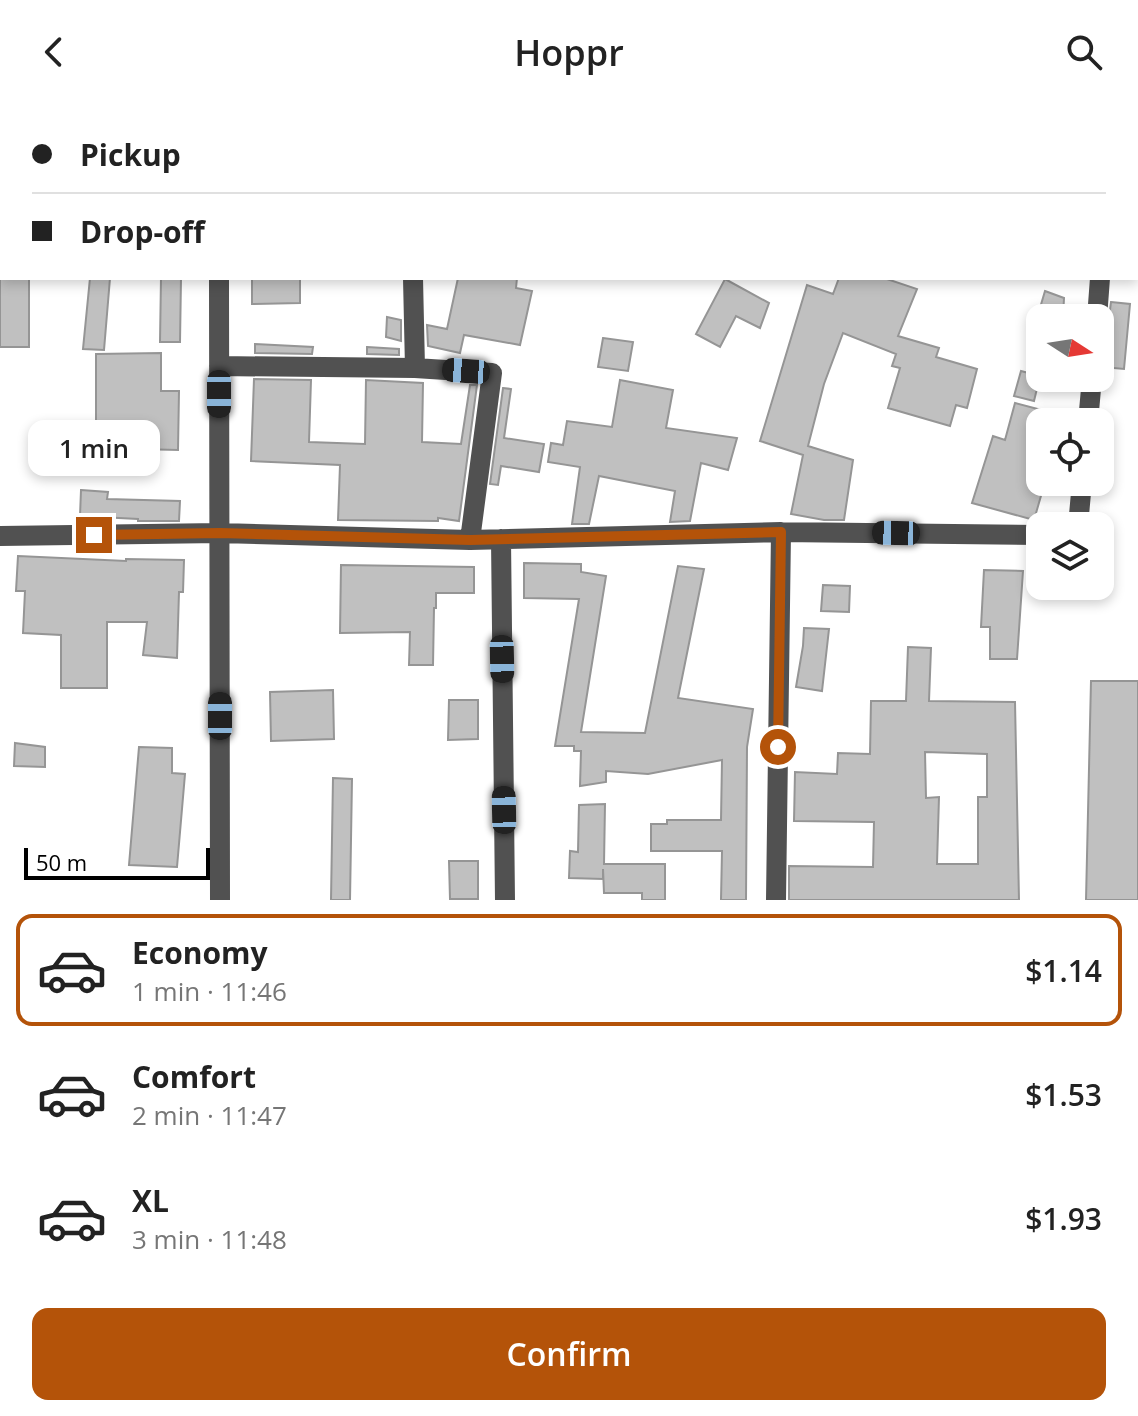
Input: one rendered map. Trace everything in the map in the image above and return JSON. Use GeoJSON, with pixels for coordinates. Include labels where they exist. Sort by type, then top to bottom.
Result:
{"type":"FeatureCollection","features":[{"type":"Feature","properties":{"kind":"street"},"geometry":{"type":"LineString","coordinates":[[219,280],[220,900]]}},
{"type":"Feature","properties":{"kind":"street"},"geometry":{"type":"LineString","coordinates":[[413,280],[415,368]]}},
{"type":"Feature","properties":{"kind":"street"},"geometry":{"type":"LineString","coordinates":[[1098,304],[1100,280]]}},
{"type":"Feature","properties":{"kind":"street"},"geometry":{"type":"LineString","coordinates":[[219,366],[415,368],[492,373],[470,540]]}},
{"type":"Feature","properties":{"kind":"street"},"geometry":{"type":"LineString","coordinates":[[0,536],[220,533],[470,540],[781,532],[1026,535]]}},
{"type":"Feature","properties":{"kind":"street"},"geometry":{"type":"LineString","coordinates":[[776,900],[781,532]]}},
{"type":"Feature","properties":{"kind":"street"},"geometry":{"type":"LineString","coordinates":[[501,539],[505,900]]}},
{"type":"Feature","properties":{"kind":"building"},"geometry":{"type":"Polygon","coordinates":[[[0,280],[29,280],[29,347],[0,347],[0,280]]]}},
{"type":"Feature","properties":{"kind":"building"},"geometry":{"type":"Polygon","coordinates":[[[90,280],[110,280],[104,350],[83,349],[90,280]]]}},
{"type":"Feature","properties":{"kind":"building"},"geometry":{"type":"Polygon","coordinates":[[[161,280],[181,280],[180,342],[160,342],[161,280]]]}},
{"type":"Feature","properties":{"kind":"building"},"geometry":{"type":"Polygon","coordinates":[[[252,280],[300,280],[300,303],[252,304],[252,280]]]}},
{"type":"Feature","properties":{"kind":"building"},"geometry":{"type":"Polygon","coordinates":[[[458,280],[517,280],[516,288],[532,291],[520,345],[464,335],[460,353],[428,346],[427,325],[447,329],[458,280]]]}},
{"type":"Feature","properties":{"kind":"building"},"geometry":{"type":"Polygon","coordinates":[[[724,280],[769,303],[760,328],[736,316],[720,347],[696,334],[724,280]]]}},
{"type":"Feature","properties":{"kind":"building"},"geometry":{"type":"Polygon","coordinates":[[[838,280],[890,280],[917,289],[898,336],[939,348],[936,357],[977,369],[967,408],[956,405],[950,426],[888,408],[900,368],[892,366],[896,354],[843,333],[824,384],[808,446],[853,460],[844,520],[791,514],[803,455],[760,441],[807,285],[833,294],[838,280]]]}},
{"type":"Feature","properties":{"kind":"building"},"geometry":{"type":"Polygon","coordinates":[[[1045,291],[1064,298],[1064,304],[1041,304],[1045,291]]]}},
{"type":"Feature","properties":{"kind":"building"},"geometry":{"type":"Polygon","coordinates":[[[1111,302],[1130,304],[1124,369],[1114,368],[1114,304],[1111,302]]]}},
{"type":"Feature","properties":{"kind":"building"},"geometry":{"type":"Polygon","coordinates":[[[387,317],[401,320],[401,341],[386,337],[387,317]]]}},
{"type":"Feature","properties":{"kind":"building"},"geometry":{"type":"Polygon","coordinates":[[[603,338],[633,342],[628,371],[598,367],[603,338]]]}},
{"type":"Feature","properties":{"kind":"building"},"geometry":{"type":"Polygon","coordinates":[[[255,344],[313,347],[312,354],[255,353],[255,344]]]}},
{"type":"Feature","properties":{"kind":"building"},"geometry":{"type":"Polygon","coordinates":[[[367,347],[399,349],[399,355],[367,354],[367,347]]]}},
{"type":"Feature","properties":{"kind":"building"},"geometry":{"type":"Polygon","coordinates":[[[161,353],[161,391],[179,391],[178,450],[96,448],[96,354],[161,353]]]}},
{"type":"Feature","properties":{"kind":"building"},"geometry":{"type":"Polygon","coordinates":[[[1021,371],[1026,372],[1026,392],[1036,392],[1034,401],[1014,396],[1021,371]]]}},
{"type":"Feature","properties":{"kind":"building"},"geometry":{"type":"Polygon","coordinates":[[[254,379],[311,380],[309,442],[365,444],[366,380],[423,383],[422,442],[461,444],[470,385],[477,385],[459,521],[438,518],[438,521],[338,520],[340,465],[251,461],[254,379]]]}},
{"type":"Feature","properties":{"kind":"building"},"geometry":{"type":"Polygon","coordinates":[[[620,380],[673,390],[666,428],[737,438],[728,470],[701,463],[690,521],[670,522],[675,491],[599,476],[589,524],[572,524],[580,467],[548,462],[551,443],[563,445],[567,421],[612,427],[620,380]]]}},
{"type":"Feature","properties":{"kind":"building"},"geometry":{"type":"Polygon","coordinates":[[[503,388],[511,389],[504,438],[544,444],[539,472],[501,466],[498,485],[490,484],[503,388]]]}},
{"type":"Feature","properties":{"kind":"building"},"geometry":{"type":"Polygon","coordinates":[[[1015,403],[1034,408],[1026,408],[1026,496],[1041,496],[1036,512],[1026,512],[1026,518],[972,503],[993,436],[1005,440],[1015,403]]]}},
{"type":"Feature","properties":{"kind":"building"},"geometry":{"type":"Polygon","coordinates":[[[81,490],[108,492],[107,499],[180,501],[179,521],[80,516],[81,490]]]}},
{"type":"Feature","properties":{"kind":"building"},"geometry":{"type":"Polygon","coordinates":[[[18,556],[184,560],[183,592],[179,592],[177,658],[143,655],[147,622],[107,622],[107,688],[61,688],[61,635],[23,633],[25,591],[16,591],[18,556]]]}},
{"type":"Feature","properties":{"kind":"building"},"geometry":{"type":"Polygon","coordinates":[[[524,563],[581,564],[581,572],[606,576],[581,732],[645,733],[678,566],[704,569],[678,698],[753,709],[747,747],[746,900],[721,900],[722,851],[651,851],[651,824],[667,824],[667,820],[721,820],[722,760],[648,774],[606,771],[606,782],[580,786],[581,751],[574,751],[574,746],[555,746],[579,599],[524,598],[524,563]]]}},
{"type":"Feature","properties":{"kind":"building"},"geometry":{"type":"Polygon","coordinates":[[[341,565],[474,567],[474,593],[436,593],[433,665],[409,665],[410,632],[340,633],[341,565]]]}},
{"type":"Feature","properties":{"kind":"building"},"geometry":{"type":"Polygon","coordinates":[[[984,570],[1023,571],[1017,659],[990,659],[990,627],[981,627],[984,570]]]}},
{"type":"Feature","properties":{"kind":"building"},"geometry":{"type":"Polygon","coordinates":[[[823,585],[850,586],[849,612],[821,611],[823,585]]]}},
{"type":"Feature","properties":{"kind":"building"},"geometry":{"type":"Polygon","coordinates":[[[804,628],[829,629],[822,691],[796,687],[804,628]]]}},
{"type":"Feature","properties":{"kind":"building"},"geometry":{"type":"Polygon","coordinates":[[[908,647],[931,648],[929,701],[1015,702],[1019,900],[789,900],[789,866],[873,867],[874,822],[794,821],[795,772],[837,774],[838,753],[870,754],[871,701],[906,701],[908,647]],[[925,752],[926,798],[939,797],[937,864],[978,864],[978,797],[987,797],[987,754],[925,752]]]}},
{"type":"Feature","properties":{"kind":"building"},"geometry":{"type":"Polygon","coordinates":[[[1091,681],[1138,681],[1138,900],[1086,900],[1091,681]]]}},
{"type":"Feature","properties":{"kind":"building"},"geometry":{"type":"Polygon","coordinates":[[[333,690],[334,739],[271,741],[270,692],[333,690]]]}},
{"type":"Feature","properties":{"kind":"building"},"geometry":{"type":"Polygon","coordinates":[[[449,700],[478,700],[478,739],[448,740],[449,700]]]}},
{"type":"Feature","properties":{"kind":"building"},"geometry":{"type":"Polygon","coordinates":[[[15,743],[45,747],[45,767],[14,766],[15,743]]]}},
{"type":"Feature","properties":{"kind":"building"},"geometry":{"type":"Polygon","coordinates":[[[139,747],[172,748],[172,773],[185,774],[177,867],[129,865],[139,747]]]}},
{"type":"Feature","properties":{"kind":"building"},"geometry":{"type":"Polygon","coordinates":[[[333,778],[352,779],[350,900],[331,900],[333,778]]]}},
{"type":"Feature","properties":{"kind":"building"},"geometry":{"type":"Polygon","coordinates":[[[605,804],[604,864],[665,864],[665,900],[642,900],[642,893],[604,893],[603,869],[603,879],[569,878],[570,851],[578,852],[579,805],[605,804]]]}},
{"type":"Feature","properties":{"kind":"building"},"geometry":{"type":"Polygon","coordinates":[[[449,861],[478,861],[478,899],[450,899],[449,861]]]}},
{"type":"Feature","properties":{"kind":"route"},"geometry":{"type":"LineString","coordinates":[[94,535],[220,533],[470,540],[781,532],[778,747]]}}]}
